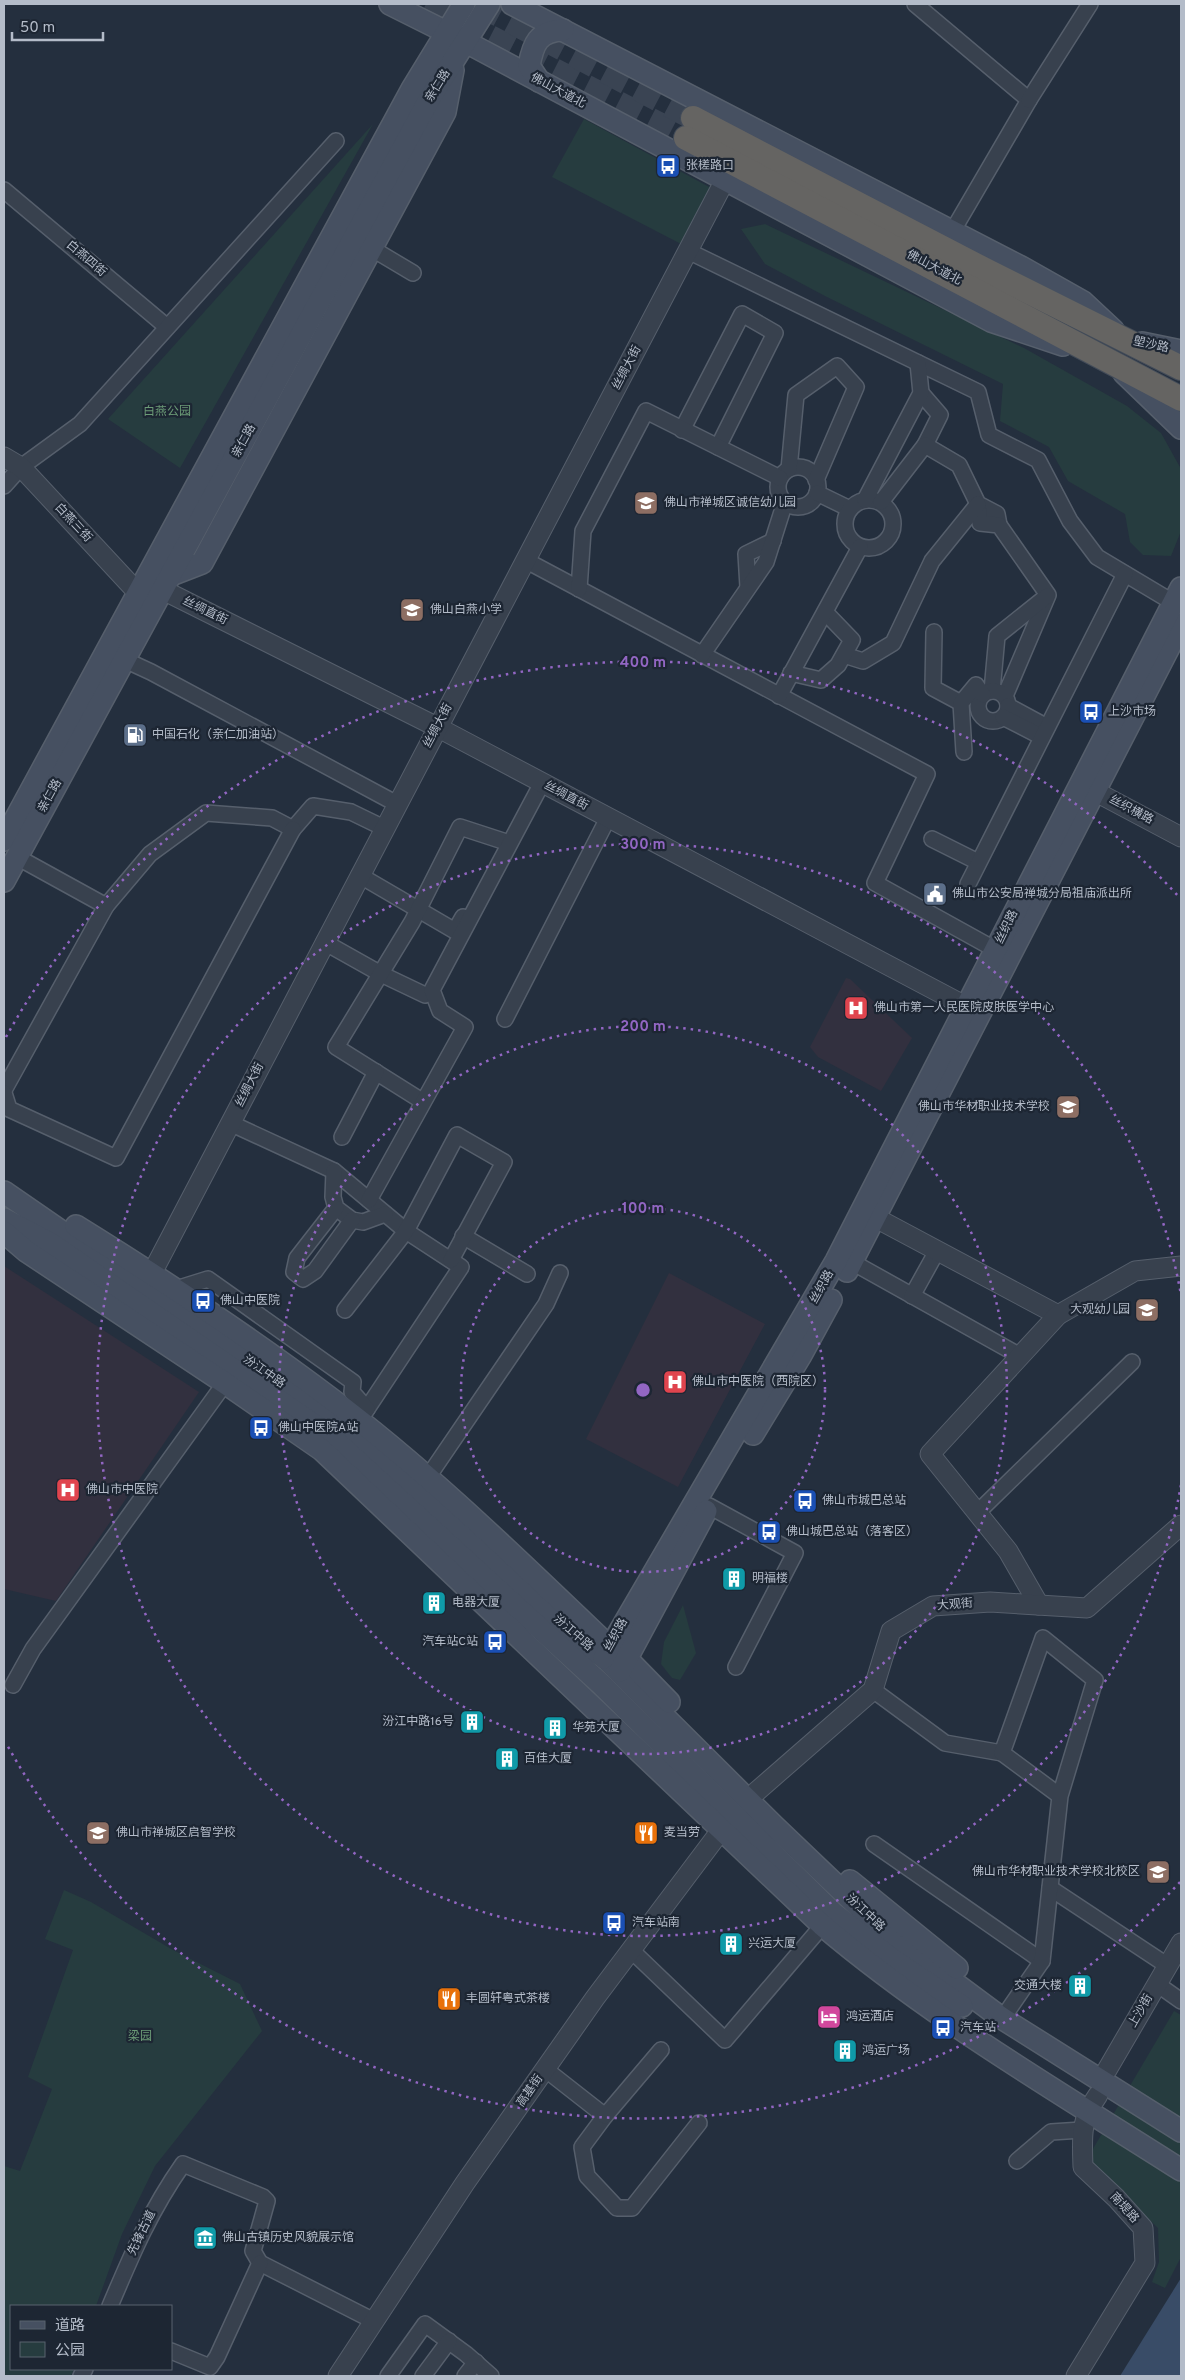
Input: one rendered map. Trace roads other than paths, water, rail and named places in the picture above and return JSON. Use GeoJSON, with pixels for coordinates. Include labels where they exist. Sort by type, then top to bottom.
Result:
{"type":"FeatureCollection","features":[{"type":"Feature","properties":{"kind":"highway","name":"佛山大道北"},"geometry":{"type":"LineString","coordinates":[[692,119],[1181,368]]}},
{"type":"Feature","properties":{"kind":"highway","name":"佛山大道北"},"geometry":{"type":"LineString","coordinates":[[692,119],[1112,362],[1181,399]]}},
{"type":"Feature","properties":{"kind":"main road","name":"佛山大道北"},"geometry":{"type":"LineString","coordinates":[[390,4],[456,44],[539,81],[991,321],[1112,362]]}},
{"type":"Feature","properties":{"kind":"main road","name":"亲仁路"},"geometry":{"type":"LineString","coordinates":[[4,881],[425,107],[456,44],[464,4]]}},
{"type":"Feature","properties":{"kind":"main road","name":"亲仁路"},"geometry":{"type":"LineString","coordinates":[[4,840],[412,89],[456,44],[489,4]]}},
{"type":"Feature","properties":{"kind":"main road","name":"佛山大道北"},"geometry":{"type":"LineString","coordinates":[[512,4],[563,30],[692,119]]}},
{"type":"Feature","properties":{"kind":"main road"},"geometry":{"type":"LineString","coordinates":[[539,81],[529,66],[533,45],[549,31],[563,30]]}},
{"type":"Feature","properties":{"kind":"main road"},"geometry":{"type":"LineString","coordinates":[[167,582],[202,563],[445,112],[456,44]]}},
{"type":"Feature","properties":{"kind":"main road"},"geometry":{"type":"LineString","coordinates":[[692,119],[952,232],[1083,302],[1122,338]]}},
{"type":"Feature","properties":{"kind":"main road","name":"塱沙路"},"geometry":{"type":"LineString","coordinates":[[1122,338],[1181,351]]}},
{"type":"Feature","properties":{"kind":"main road"},"geometry":{"type":"LineString","coordinates":[[1112,362],[1181,428]]}},
{"type":"Feature","properties":{"kind":"main road","name":"丝织路"},"geometry":{"type":"LineString","coordinates":[[616,1673],[709,1506],[801,1355],[876,1218],[1179,595]]}},
{"type":"Feature","properties":{"kind":"main road","name":"丝织路"},"geometry":{"type":"LineString","coordinates":[[616,1673],[602,1648],[722,1438],[742,1423],[836,1261],[996,950],[1181,624]]}},
{"type":"Feature","properties":{"kind":"main road"},"geometry":{"type":"LineString","coordinates":[[8,1195],[64,1219],[152,1273],[331,1398],[363,1415],[602,1648],[616,1673],[756,1792],[858,1888],[1009,2009],[1099,2088],[1112,2126],[1181,2170]]}},
{"type":"Feature","properties":{"kind":"main road","name":"汾江中路"},"geometry":{"type":"LineString","coordinates":[[8,1195],[336,1421],[602,1648]]}},
{"type":"Feature","properties":{"kind":"main road","name":"汾江中路"},"geometry":{"type":"LineString","coordinates":[[4,1219],[50,1243],[329,1435],[616,1673],[883,1930],[1099,2088]]}},
{"type":"Feature","properties":{"kind":"main road"},"geometry":{"type":"LineString","coordinates":[[4,1232],[26,1251],[225,1382],[322,1450],[729,1822],[828,1919],[932,2011],[1148,2110],[1181,2131]]}},
{"type":"Feature","properties":{"kind":"main road","name":"汾江中路"},"geometry":{"type":"LineString","coordinates":[[616,1673],[729,1822]]}},
{"type":"Feature","properties":{"kind":"main road"},"geometry":{"type":"LineString","coordinates":[[1148,2110],[1181,2116]]}},
{"type":"Feature","properties":{"kind":"main road"},"geometry":{"type":"LineString","coordinates":[[1148,2110],[1181,2146]]}},
{"type":"Feature","properties":{"kind":"street"},"geometry":{"type":"LineString","coordinates":[[916,4],[1029,100]]}},
{"type":"Feature","properties":{"kind":"street"},"geometry":{"type":"LineString","coordinates":[[952,232],[1029,100],[1090,4]]}},
{"type":"Feature","properties":{"kind":"street"},"geometry":{"type":"LineString","coordinates":[[4,486],[21,467],[80,424],[336,141]]}},
{"type":"Feature","properties":{"kind":"street","name":"丝绸大街"},"geometry":{"type":"LineString","coordinates":[[152,1273],[359,875],[726,180]]}},
{"type":"Feature","properties":{"kind":"street","name":"白燕四街"},"geometry":{"type":"LineString","coordinates":[[4,190],[167,327]]}},
{"type":"Feature","properties":{"kind":"street"},"geometry":{"type":"LineString","coordinates":[[371,248],[413,273]]}},
{"type":"Feature","properties":{"kind":"street"},"geometry":{"type":"LineString","coordinates":[[688,251],[978,392],[989,434],[1038,460],[1053,492],[1084,541],[1097,557],[1125,574],[1179,595]]}},
{"type":"Feature","properties":{"kind":"street"},"geometry":{"type":"LineString","coordinates":[[682,430],[742,314],[775,333],[718,448]]}},
{"type":"Feature","properties":{"kind":"street"},"geometry":{"type":"LineString","coordinates":[[864,500],[881,502],[892,515],[893,531],[883,545],[875,548],[860,547],[854,543],[846,531],[845,523],[850,509],[864,500],[921,393],[918,363]]}},
{"type":"Feature","properties":{"kind":"street"},"geometry":{"type":"LineString","coordinates":[[836,366],[856,387],[816,487],[809,504],[796,507],[785,502],[778,491],[784,474],[796,395],[836,366]]}},
{"type":"Feature","properties":{"kind":"street"},"geometry":{"type":"LineString","coordinates":[[881,502],[925,446],[940,415],[921,393]]}},
{"type":"Feature","properties":{"kind":"street"},"geometry":{"type":"LineString","coordinates":[[579,589],[583,531],[646,411],[718,448],[784,474],[802,467],[813,474],[816,487],[850,509]]}},
{"type":"Feature","properties":{"kind":"street"},"geometry":{"type":"LineString","coordinates":[[925,446],[959,465],[978,504],[980,522],[999,525],[1048,595]]}},
{"type":"Feature","properties":{"kind":"street","name":"白燕三街"},"geometry":{"type":"LineString","coordinates":[[4,457],[21,467],[139,594]]}},
{"type":"Feature","properties":{"kind":"street"},"geometry":{"type":"LineString","coordinates":[[702,654],[766,562],[785,502]]}},
{"type":"Feature","properties":{"kind":"street"},"geometry":{"type":"LineString","coordinates":[[844,655],[863,661],[893,642],[932,561],[978,504]]}},
{"type":"Feature","properties":{"kind":"street"},"geometry":{"type":"LineString","coordinates":[[748,587],[746,554],[772,541]]}},
{"type":"Feature","properties":{"kind":"street"},"geometry":{"type":"LineString","coordinates":[[779,696],[860,547]]}},
{"type":"Feature","properties":{"kind":"street"},"geometry":{"type":"LineString","coordinates":[[525,560],[927,774],[874,883],[996,950]]}},
{"type":"Feature","properties":{"kind":"street"},"geometry":{"type":"LineString","coordinates":[[968,884],[1125,574]]}},
{"type":"Feature","properties":{"kind":"street","name":"丝绸直街"},"geometry":{"type":"LineString","coordinates":[[167,582],[966,1007]]}},
{"type":"Feature","properties":{"kind":"street"},"geometry":{"type":"LineString","coordinates":[[998,701],[1048,595]]}},
{"type":"Feature","properties":{"kind":"street"},"geometry":{"type":"LineString","coordinates":[[998,701],[997,636],[1048,595]]}},
{"type":"Feature","properties":{"kind":"street"},"geometry":{"type":"LineString","coordinates":[[792,673],[820,680],[838,665],[844,655],[852,640],[825,612]]}},
{"type":"Feature","properties":{"kind":"street"},"geometry":{"type":"LineString","coordinates":[[934,632],[933,688],[961,703]]}},
{"type":"Feature","properties":{"kind":"street"},"geometry":{"type":"LineString","coordinates":[[124,660],[151,672],[397,804]]}},
{"type":"Feature","properties":{"kind":"street"},"geometry":{"type":"LineString","coordinates":[[964,752],[961,703],[976,685],[1044,732]]}},
{"type":"Feature","properties":{"kind":"street"},"geometry":{"type":"LineString","coordinates":[[369,1200],[422,1101],[465,1027],[440,1011],[432,990],[542,783]]}},
{"type":"Feature","properties":{"kind":"street","name":"丝织横路"},"geometry":{"type":"LineString","coordinates":[[1087,787],[1181,837]]}},
{"type":"Feature","properties":{"kind":"street"},"geometry":{"type":"LineString","coordinates":[[293,829],[272,818],[206,813],[150,854],[106,906],[4,1091],[9,1109],[116,1158],[293,829],[313,806],[351,812],[384,828]]}},
{"type":"Feature","properties":{"kind":"street"},"geometry":{"type":"LineString","coordinates":[[359,875],[455,931],[521,810]]}},
{"type":"Feature","properties":{"kind":"street"},"geometry":{"type":"LineString","coordinates":[[505,1018],[608,818]]}},
{"type":"Feature","properties":{"kind":"street"},"geometry":{"type":"LineString","coordinates":[[422,1101],[336,1047],[418,911],[460,827],[503,841]]}},
{"type":"Feature","properties":{"kind":"street"},"geometry":{"type":"LineString","coordinates":[[932,839],[978,862]]}},
{"type":"Feature","properties":{"kind":"street"},"geometry":{"type":"LineString","coordinates":[[17,857],[106,906]]}},
{"type":"Feature","properties":{"kind":"street"},"geometry":{"type":"LineString","coordinates":[[324,942],[381,974],[425,995]]}},
{"type":"Feature","properties":{"kind":"street"},"geometry":{"type":"LineString","coordinates":[[342,1137],[376,1072]]}},
{"type":"Feature","properties":{"kind":"street"},"geometry":{"type":"LineString","coordinates":[[230,1123],[334,1171],[406,1231],[461,1267],[363,1415]]}},
{"type":"Feature","properties":{"kind":"street"},"geometry":{"type":"LineString","coordinates":[[345,1310],[406,1231],[457,1135],[504,1162],[451,1260]]}},
{"type":"Feature","properties":{"kind":"street"},"geometry":{"type":"LineString","coordinates":[[334,1171],[333,1197],[336,1208],[352,1220],[363,1222],[385,1214]]}},
{"type":"Feature","properties":{"kind":"street"},"geometry":{"type":"LineString","coordinates":[[336,1208],[296,1258],[294,1272],[303,1278],[314,1271],[352,1220]]}},
{"type":"Feature","properties":{"kind":"street"},"geometry":{"type":"LineString","coordinates":[[876,1218],[1058,1315]]}},
{"type":"Feature","properties":{"kind":"street"},"geometry":{"type":"LineString","coordinates":[[463,1236],[527,1274]]}},
{"type":"Feature","properties":{"kind":"street"},"geometry":{"type":"LineString","coordinates":[[912,1296],[937,1251]]}},
{"type":"Feature","properties":{"kind":"street"},"geometry":{"type":"LineString","coordinates":[[852,1262],[1020,1356]]}},
{"type":"Feature","properties":{"kind":"street"},"geometry":{"type":"LineString","coordinates":[[1039,1605],[1008,1551],[930,1454],[1058,1315],[1136,1271],[1181,1266]]}},
{"type":"Feature","properties":{"kind":"street"},"geometry":{"type":"LineString","coordinates":[[428,1478],[546,1304],[560,1273]]}},
{"type":"Feature","properties":{"kind":"street"},"geometry":{"type":"LineString","coordinates":[[977,1513],[1132,1362]]}},
{"type":"Feature","properties":{"kind":"street"},"geometry":{"type":"LineString","coordinates":[[13,1685],[33,1649],[225,1382]]}},
{"type":"Feature","properties":{"kind":"street"},"geometry":{"type":"LineString","coordinates":[[709,1506],[795,1553],[736,1667]]}},
{"type":"Feature","properties":{"kind":"street","name":"大观街"},"geometry":{"type":"LineString","coordinates":[[872,1690],[891,1631],[933,1606],[990,1602],[1087,1608],[1181,1524]]}},
{"type":"Feature","properties":{"kind":"street"},"geometry":{"type":"LineString","coordinates":[[1002,1753],[1044,1638],[1095,1680],[1060,1796],[1042,1961],[1009,2009]]}},
{"type":"Feature","properties":{"kind":"street"},"geometry":{"type":"LineString","coordinates":[[756,1792],[872,1690],[945,1743],[1002,1753],[1060,1796]]}},
{"type":"Feature","properties":{"kind":"street","name":"高基街"},"geometry":{"type":"LineString","coordinates":[[338,2376],[465,2183],[545,2069],[631,1950],[729,1822]]}},
{"type":"Feature","properties":{"kind":"street"},"geometry":{"type":"LineString","coordinates":[[874,1844],[1042,1961]]}},
{"type":"Feature","properties":{"kind":"street"},"geometry":{"type":"LineString","coordinates":[[1050,1888],[1168,1966]]}},
{"type":"Feature","properties":{"kind":"street"},"geometry":{"type":"LineString","coordinates":[[631,1950],[725,2040],[828,1919]]}},
{"type":"Feature","properties":{"kind":"street","name":"上沙街"},"geometry":{"type":"LineString","coordinates":[[1099,2088],[1181,1943]]}},
{"type":"Feature","properties":{"kind":"street"},"geometry":{"type":"LineString","coordinates":[[1157,1984],[1181,2001]]}},
{"type":"Feature","properties":{"kind":"street"},"geometry":{"type":"LineString","coordinates":[[661,2050],[605,2116],[582,2147],[587,2176],[617,2208],[632,2208],[699,2123]]}},
{"type":"Feature","properties":{"kind":"street"},"geometry":{"type":"LineString","coordinates":[[545,2069],[605,2116]]}},
{"type":"Feature","properties":{"kind":"street","name":"南堤路"},"geometry":{"type":"LineString","coordinates":[[1076,2376],[1145,2263],[1142,2228],[1116,2198],[1083,2167],[1082,2130],[1099,2088]]}},
{"type":"Feature","properties":{"kind":"street"},"geometry":{"type":"LineString","coordinates":[[1017,2161],[1051,2132],[1082,2130]]}},
{"type":"Feature","properties":{"kind":"street","name":"先锋古道"},"geometry":{"type":"LineString","coordinates":[[110,2305],[136,2244],[160,2196],[183,2164],[264,2197],[267,2201],[253,2251],[260,2262]]}},
{"type":"Feature","properties":{"kind":"street"},"geometry":{"type":"LineString","coordinates":[[172,2351],[210,2367],[217,2357],[260,2262],[374,2321]]}},
{"type":"Feature","properties":{"kind":"street"},"geometry":{"type":"LineString","coordinates":[[388,2376],[425,2324],[476,2362],[491,2376]]}},
{"type":"Feature","properties":{"kind":"street"},"geometry":{"type":"LineString","coordinates":[[423,2376],[449,2341]]}},
{"type":"Feature","properties":{"kind":"street"},"geometry":{"type":"LineString","coordinates":[[465,2376],[476,2362]]}},
{"type":"Feature","properties":{"kind":"water"},"geometry":{"type":"Polygon","coordinates":[[[1181,2278],[1181,2376],[1120,2376],[1181,2278]]]}},
{"type":"Feature","properties":{"kind":"tunnel"},"geometry":{"type":"LineString","coordinates":[[426,4],[686,138]]}},
{"type":"Feature","properties":{"kind":"tunnel"},"geometry":{"type":"LineString","coordinates":[[478,4],[693,118]]}},
{"type":"Feature","properties":{"kind":"place","name":"张槎路口"},"geometry":{"type":"Point","coordinates":[668,166]}},
{"type":"Feature","properties":{"kind":"place","name":"佛山市禅城区诚信幼儿园"},"geometry":{"type":"Point","coordinates":[646,503]}},
{"type":"Feature","properties":{"kind":"place","name":"佛山白燕小学"},"geometry":{"type":"Point","coordinates":[412,610]}},
{"type":"Feature","properties":{"kind":"place","name":"上沙市场"},"geometry":{"type":"Point","coordinates":[1091,712]}},
{"type":"Feature","properties":{"kind":"place","name":"中国石化（亲仁加油站）"},"geometry":{"type":"Point","coordinates":[135,735]}},
{"type":"Feature","properties":{"kind":"place","name":"佛山市公安局禅城分局祖庙派出所"},"geometry":{"type":"Point","coordinates":[935,894]}},
{"type":"Feature","properties":{"kind":"place","name":"佛山市第一人民医院皮肤医学中心"},"geometry":{"type":"Point","coordinates":[856,1008]}},
{"type":"Feature","properties":{"kind":"place","name":"佛山市华材职业技术学校"},"geometry":{"type":"Point","coordinates":[1068,1107]}},
{"type":"Feature","properties":{"kind":"place","name":"佛山中医院"},"geometry":{"type":"Point","coordinates":[203,1301]}},
{"type":"Feature","properties":{"kind":"place","name":"大观幼儿园"},"geometry":{"type":"Point","coordinates":[1147,1310]}},
{"type":"Feature","properties":{"kind":"place","name":"佛山市中医院（西院区）"},"geometry":{"type":"Point","coordinates":[675,1382]}},
{"type":"Feature","properties":{"kind":"place","name":"佛山中医院A站"},"geometry":{"type":"Point","coordinates":[261,1428]}},
{"type":"Feature","properties":{"kind":"place","name":"佛山市中医院"},"geometry":{"type":"Point","coordinates":[68,1490]}},
{"type":"Feature","properties":{"kind":"place","name":"佛山市城巴总站"},"geometry":{"type":"Point","coordinates":[805,1501]}},
{"type":"Feature","properties":{"kind":"place","name":"佛山城巴总站（落客区）"},"geometry":{"type":"Point","coordinates":[769,1532]}},
{"type":"Feature","properties":{"kind":"place","name":"明福楼"},"geometry":{"type":"Point","coordinates":[734,1579]}},
{"type":"Feature","properties":{"kind":"place","name":"电器大厦"},"geometry":{"type":"Point","coordinates":[434,1603]}},
{"type":"Feature","properties":{"kind":"place","name":"汽车站C站"},"geometry":{"type":"Point","coordinates":[495,1642]}},
{"type":"Feature","properties":{"kind":"place","name":"汾江中路16号"},"geometry":{"type":"Point","coordinates":[472,1722]}},
{"type":"Feature","properties":{"kind":"place","name":"华苑大厦"},"geometry":{"type":"Point","coordinates":[555,1728]}},
{"type":"Feature","properties":{"kind":"place","name":"百佳大厦"},"geometry":{"type":"Point","coordinates":[507,1759]}},
{"type":"Feature","properties":{"kind":"place","name":"佛山市禅城区启智学校"},"geometry":{"type":"Point","coordinates":[98,1833]}},
{"type":"Feature","properties":{"kind":"place","name":"麦当劳"},"geometry":{"type":"Point","coordinates":[646,1833]}},
{"type":"Feature","properties":{"kind":"place","name":"佛山市华材职业技术学校北校区"},"geometry":{"type":"Point","coordinates":[1158,1872]}},
{"type":"Feature","properties":{"kind":"place","name":"汽车站南"},"geometry":{"type":"Point","coordinates":[614,1923]}},
{"type":"Feature","properties":{"kind":"place","name":"兴运大厦"},"geometry":{"type":"Point","coordinates":[731,1944]}},
{"type":"Feature","properties":{"kind":"place","name":"交通大楼"},"geometry":{"type":"Point","coordinates":[1080,1986]}},
{"type":"Feature","properties":{"kind":"place","name":"丰圆轩粤式茶楼"},"geometry":{"type":"Point","coordinates":[449,1999]}},
{"type":"Feature","properties":{"kind":"place","name":"鸿运酒店"},"geometry":{"type":"Point","coordinates":[829,2017]}},
{"type":"Feature","properties":{"kind":"place","name":"汽车站"},"geometry":{"type":"Point","coordinates":[943,2028]}},
{"type":"Feature","properties":{"kind":"place","name":"鸿运广场"},"geometry":{"type":"Point","coordinates":[845,2051]}},
{"type":"Feature","properties":{"kind":"place","name":"佛山古镇历史风貌展示馆"},"geometry":{"type":"Point","coordinates":[205,2238]}},
{"type":"Feature","properties":{"kind":"park label","name":"白燕公园"},"geometry":{"type":"Point","coordinates":[167,412]}},
{"type":"Feature","properties":{"kind":"park label","name":"梁园"},"geometry":{"type":"Point","coordinates":[140,2037]}}]}
